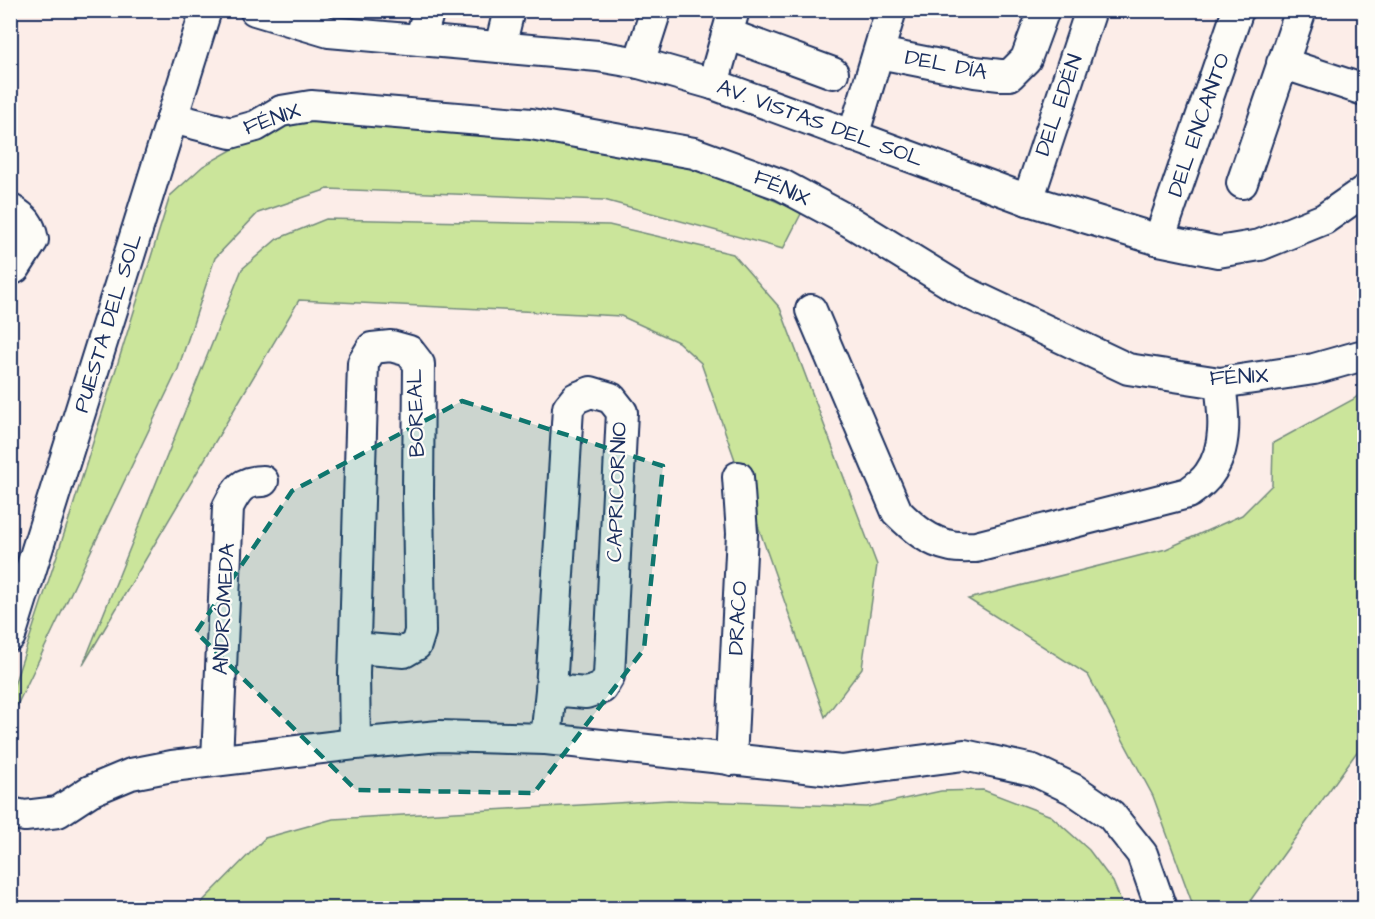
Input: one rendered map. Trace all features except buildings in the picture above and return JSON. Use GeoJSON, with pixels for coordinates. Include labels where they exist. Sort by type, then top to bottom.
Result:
{"type":"FeatureCollection","features":[{"type":"Feature","properties":{"kind":"street","name":"PUESTA DEL SOL"},"geometry":{"type":"LineString","coordinates":[[10,636],[206,10]]}},
{"type":"Feature","properties":{"kind":"street","name":"AV. VISTAS DEL SOL"},"geometry":{"type":"LineString","coordinates":[[255,10],[329,32],[598,56],[639,63],[713,84],[1028,200],[1159,240],[1218,252],[1260,245],[1324,219],[1365,191]]}},
{"type":"Feature","properties":{"kind":"street"},"geometry":{"type":"LineString","coordinates":[[420,40],[429,10]]}},
{"type":"Feature","properties":{"kind":"street"},"geometry":{"type":"LineString","coordinates":[[500,47],[509,10]]}},
{"type":"Feature","properties":{"kind":"street"},"geometry":{"type":"LineString","coordinates":[[639,63],[656,10]]}},
{"type":"Feature","properties":{"kind":"street","name":"DEL DÍA"},"geometry":{"type":"LineString","coordinates":[[853,136],[891,10]]}},
{"type":"Feature","properties":{"kind":"street","name":"DEL DÍA"},"geometry":{"type":"LineString","coordinates":[[879,53],[975,72],[1010,75],[1026,59],[1044,10]]}},
{"type":"Feature","properties":{"kind":"street","name":"DEL EDÉN"},"geometry":{"type":"LineString","coordinates":[[1028,200],[1091,10]]}},
{"type":"Feature","properties":{"kind":"street","name":"DEL ENCANTO"},"geometry":{"type":"LineString","coordinates":[[1159,240],[1238,10]]}},
{"type":"Feature","properties":{"kind":"street"},"geometry":{"type":"LineString","coordinates":[[1242,183],[1301,10]]}},
{"type":"Feature","properties":{"kind":"street"},"geometry":{"type":"LineString","coordinates":[[713,84],[731,22],[833,73]]}},
{"type":"Feature","properties":{"kind":"street"},"geometry":{"type":"LineString","coordinates":[[1282,63],[1365,90]]}},
{"type":"Feature","properties":{"kind":"street","name":"FÉNIX"},"geometry":{"type":"LineString","coordinates":[[172,118],[231,133],[256,126],[281,111],[311,106],[531,124],[694,153],[782,184],[849,221],[963,291],[1128,369],[1220,383],[1314,369],[1360,356]]}},
{"type":"Feature","properties":{"kind":"street"},"geometry":{"type":"LineString","coordinates":[[10,270],[15,268],[33,240],[31,229],[17,213]]}},
{"type":"Feature","properties":{"kind":"street"},"geometry":{"type":"LineString","coordinates":[[811,310],[897,512],[913,528],[933,540],[952,546],[976,547],[1188,493],[1209,475],[1221,450],[1224,413],[1220,383]]}},
{"type":"Feature","properties":{"kind":"street","name":"BOREAL"},"geometry":{"type":"LineString","coordinates":[[355,744],[356,648],[363,363],[372,348],[391,346],[409,351],[419,364],[420,632],[416,645],[404,652],[356,648]]}},
{"type":"Feature","properties":{"kind":"street","name":"CAPRICORNIO"},"geometry":{"type":"LineString","coordinates":[[546,739],[568,408],[576,398],[591,392],[611,398],[622,412],[609,676],[602,688],[586,693],[551,690]]}},
{"type":"Feature","properties":{"kind":"street","name":"DRACO"},"geometry":{"type":"LineString","coordinates":[[731,760],[742,534],[738,477]]}},
{"type":"Feature","properties":{"kind":"street","name":"ANDRÓMEDA"},"geometry":{"type":"LineString","coordinates":[[217,760],[228,507],[236,491],[250,481],[263,481]]}},
{"type":"Feature","properties":{"kind":"street"},"geometry":{"type":"LineString","coordinates":[[10,813],[25,816],[58,812],[90,790],[131,774],[172,766],[439,736],[546,739],[841,771],[964,755],[1033,770],[1073,789],[1111,815],[1142,854],[1161,909]]}},
{"type":"Feature","properties":{"kind":"highlighted area"},"geometry":{"type":"Polygon","coordinates":[[[462,401],[663,466],[644,649],[534,793],[356,790],[196,632],[292,491],[462,401]]]}},
{"type":"Feature","properties":{"kind":"green space"},"geometry":{"type":"Polygon","coordinates":[[[319,115],[622,149],[704,171],[802,212],[783,249],[604,200],[328,189],[258,213],[215,258],[178,369],[11,718],[11,694],[70,516],[170,196],[203,166],[242,144],[280,124],[319,115]]]}},
{"type":"Feature","properties":{"kind":"green space"},"geometry":{"type":"Polygon","coordinates":[[[326,219],[609,225],[733,254],[780,308],[877,565],[862,668],[825,717],[701,363],[678,342],[621,316],[299,300],[83,665],[242,269],[277,239],[326,219]]]}},
{"type":"Feature","properties":{"kind":"green space"},"geometry":{"type":"Polygon","coordinates":[[[1364,390],[1364,742],[1245,908],[1194,908],[1153,796],[1088,675],[968,599],[1166,549],[1242,515],[1272,485],[1273,443],[1354,399],[1364,390]]]}},
{"type":"Feature","properties":{"kind":"green space"},"geometry":{"type":"Polygon","coordinates":[[[983,790],[1051,816],[1089,850],[1113,882],[1124,908],[196,908],[265,838],[333,819],[669,800],[867,807],[941,791],[983,790]]]}}]}
